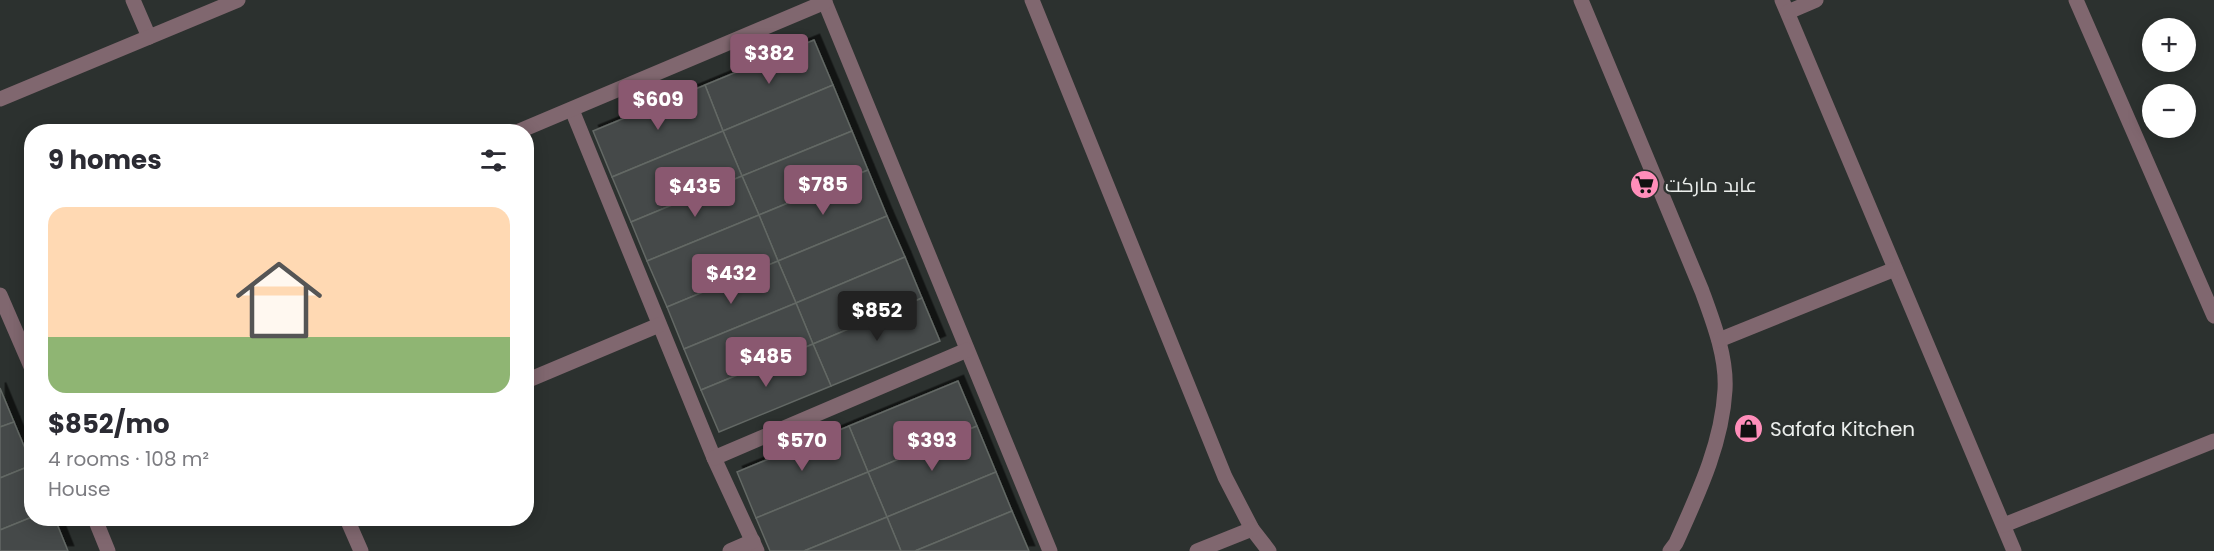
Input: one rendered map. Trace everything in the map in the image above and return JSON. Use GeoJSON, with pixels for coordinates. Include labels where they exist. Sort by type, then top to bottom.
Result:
{"type":"FeatureCollection","features":[{"type":"Feature","properties":{"kind":"street"},"geometry":{"type":"LineString","coordinates":[[133,0],[149,37]]}},
{"type":"Feature","properties":{"kind":"street"},"geometry":{"type":"LineString","coordinates":[[0,99],[238,0]]}},
{"type":"Feature","properties":{"kind":"street"},"geometry":{"type":"LineString","coordinates":[[1032,0],[1225,477],[1252,530],[1269,551]]}},
{"type":"Feature","properties":{"kind":"street"},"geometry":{"type":"LineString","coordinates":[[1581,0],[1702,291],[1719,340],[1725,388],[1719,433],[1706,477],[1676,543],[1670,551]]}},
{"type":"Feature","properties":{"kind":"street"},"geometry":{"type":"LineString","coordinates":[[1816,0],[1785,6],[2014,551]]}},
{"type":"Feature","properties":{"kind":"street"},"geometry":{"type":"LineString","coordinates":[[2076,0],[2214,316]]}},
{"type":"Feature","properties":{"kind":"street"},"geometry":{"type":"LineString","coordinates":[[534,125],[825,1],[1050,551]]}},
{"type":"Feature","properties":{"kind":"street"},"geometry":{"type":"LineString","coordinates":[[572,110],[714,458],[755,546],[730,551]]}},
{"type":"Feature","properties":{"kind":"street"},"geometry":{"type":"LineString","coordinates":[[1719,340],[1895,269]]}},
{"type":"Feature","properties":{"kind":"street"},"geometry":{"type":"LineString","coordinates":[[0,295],[24,336]]}},
{"type":"Feature","properties":{"kind":"street"},"geometry":{"type":"LineString","coordinates":[[534,378],[659,326]]}},
{"type":"Feature","properties":{"kind":"street"},"geometry":{"type":"LineString","coordinates":[[714,458],[968,350]]}},
{"type":"Feature","properties":{"kind":"street"},"geometry":{"type":"LineString","coordinates":[[2004,525],[2214,441]]}},
{"type":"Feature","properties":{"kind":"street"},"geometry":{"type":"LineString","coordinates":[[98,526],[108,551]]}},
{"type":"Feature","properties":{"kind":"street"},"geometry":{"type":"LineString","coordinates":[[350,526],[361,551]]}},
{"type":"Feature","properties":{"kind":"street"},"geometry":{"type":"LineString","coordinates":[[1197,551],[1252,530]]}},
{"type":"Feature","properties":{"kind":"building"},"geometry":{"type":"Polygon","coordinates":[[[814,40],[833,85],[723,131],[705,85],[814,40]]]}},
{"type":"Feature","properties":{"kind":"building"},"geometry":{"type":"Polygon","coordinates":[[[705,85],[723,131],[612,177],[593,131],[705,85]]]}},
{"type":"Feature","properties":{"kind":"building"},"geometry":{"type":"Polygon","coordinates":[[[833,85],[852,131],[742,176],[723,131],[833,85]]]}},
{"type":"Feature","properties":{"kind":"building"},"geometry":{"type":"Polygon","coordinates":[[[723,131],[742,176],[631,222],[612,177],[723,131]]]}},
{"type":"Feature","properties":{"kind":"building"},"geometry":{"type":"Polygon","coordinates":[[[852,131],[868,170],[759,215],[742,176],[852,131]]]}},
{"type":"Feature","properties":{"kind":"building"},"geometry":{"type":"Polygon","coordinates":[[[868,170],[887,216],[778,261],[759,215],[868,170]]]}},
{"type":"Feature","properties":{"kind":"building"},"geometry":{"type":"Polygon","coordinates":[[[742,176],[759,215],[647,261],[631,222],[742,176]]]}},
{"type":"Feature","properties":{"kind":"building"},"geometry":{"type":"Polygon","coordinates":[[[759,215],[778,261],[667,307],[647,261],[759,215]]]}},
{"type":"Feature","properties":{"kind":"building"},"geometry":{"type":"Polygon","coordinates":[[[887,216],[905,257],[796,303],[778,261],[887,216]]]}},
{"type":"Feature","properties":{"kind":"building"},"geometry":{"type":"Polygon","coordinates":[[[905,257],[922,298],[813,344],[796,303],[905,257]]]}},
{"type":"Feature","properties":{"kind":"building"},"geometry":{"type":"Polygon","coordinates":[[[778,261],[796,303],[684,349],[667,307],[778,261]]]}},
{"type":"Feature","properties":{"kind":"building"},"geometry":{"type":"Polygon","coordinates":[[[922,298],[940,341],[831,386],[813,344],[922,298]]]}},
{"type":"Feature","properties":{"kind":"building"},"geometry":{"type":"Polygon","coordinates":[[[796,303],[813,344],[701,390],[684,349],[796,303]]]}},
{"type":"Feature","properties":{"kind":"building"},"geometry":{"type":"Polygon","coordinates":[[[813,344],[831,386],[719,432],[701,390],[813,344]]]}},
{"type":"Feature","properties":{"kind":"building"},"geometry":{"type":"Polygon","coordinates":[[[958,381],[977,426],[868,472],[849,426],[958,381]]]}},
{"type":"Feature","properties":{"kind":"building"},"geometry":{"type":"Polygon","coordinates":[[[0,388],[14,422],[0,427],[0,388]]]}},
{"type":"Feature","properties":{"kind":"building"},"geometry":{"type":"Polygon","coordinates":[[[14,422],[24,446],[24,468],[0,478],[0,427],[14,422]]]}},
{"type":"Feature","properties":{"kind":"building"},"geometry":{"type":"Polygon","coordinates":[[[849,426],[868,472],[756,518],[737,472],[849,426]]]}},
{"type":"Feature","properties":{"kind":"building"},"geometry":{"type":"Polygon","coordinates":[[[977,426],[996,472],[887,517],[868,472],[977,426]]]}},
{"type":"Feature","properties":{"kind":"building"},"geometry":{"type":"Polygon","coordinates":[[[24,468],[24,520],[0,530],[0,478],[24,468]]]}},
{"type":"Feature","properties":{"kind":"building"},"geometry":{"type":"Polygon","coordinates":[[[868,472],[887,517],[804,551],[770,551],[756,518],[868,472]]]}},
{"type":"Feature","properties":{"kind":"building"},"geometry":{"type":"Polygon","coordinates":[[[996,472],[1012,511],[915,551],[901,551],[887,517],[996,472]]]}},
{"type":"Feature","properties":{"kind":"building"},"geometry":{"type":"Polygon","coordinates":[[[1012,511],[1029,551],[915,551],[1012,511]]]}},
{"type":"Feature","properties":{"kind":"building"},"geometry":{"type":"Polygon","coordinates":[[[887,517],[901,551],[804,551],[887,517]]]}},
{"type":"Feature","properties":{"kind":"building"},"geometry":{"type":"Polygon","coordinates":[[[24,520],[24,526],[58,526],[68,551],[0,551],[0,530],[24,520]]]}},
{"type":"Feature","properties":{"kind":"place","name":"عابد ماركت"},"geometry":{"type":"Point","coordinates":[1644,185]}},
{"type":"Feature","properties":{"kind":"place","name":"Safafa Kitchen"},"geometry":{"type":"Point","coordinates":[1749,429]}}]}
